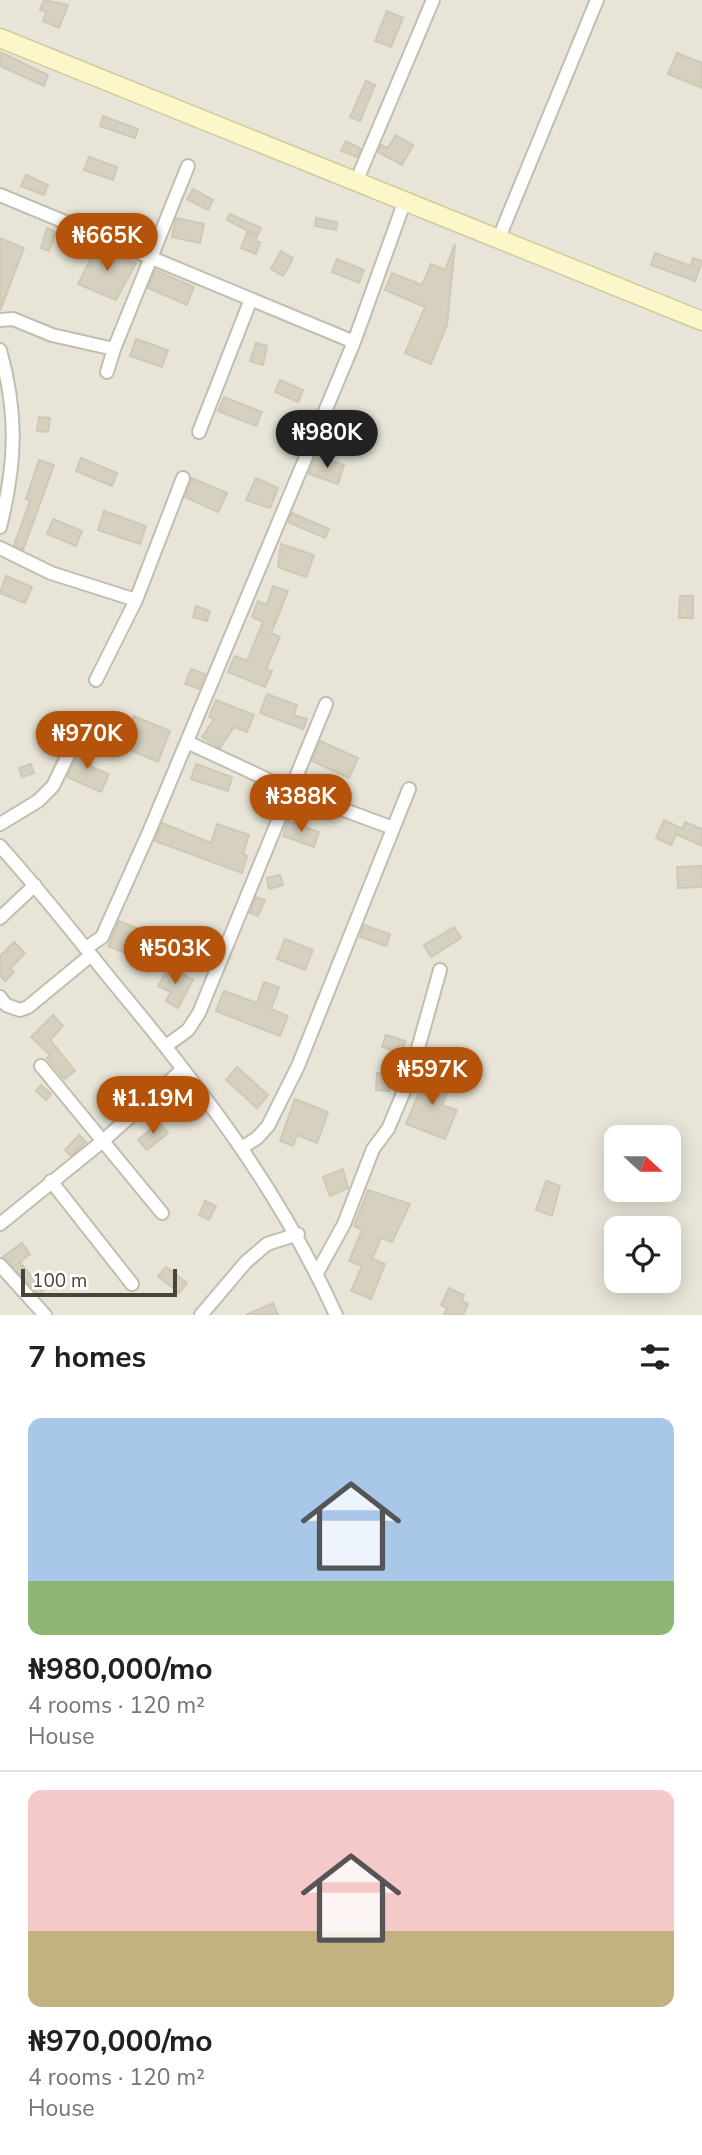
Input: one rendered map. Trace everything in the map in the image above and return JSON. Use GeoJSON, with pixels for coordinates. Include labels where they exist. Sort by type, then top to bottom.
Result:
{"type":"FeatureCollection","features":[{"type":"Feature","properties":{"kind":"street"},"geometry":{"type":"LineString","coordinates":[[356,182],[433,0]]}},
{"type":"Feature","properties":{"kind":"street"},"geometry":{"type":"LineString","coordinates":[[498,240],[597,0]]}},
{"type":"Feature","properties":{"kind":"street"},"geometry":{"type":"LineString","coordinates":[[0,38],[702,321]]}},
{"type":"Feature","properties":{"kind":"street"},"geometry":{"type":"LineString","coordinates":[[107,372],[188,166]]}},
{"type":"Feature","properties":{"kind":"street"},"geometry":{"type":"LineString","coordinates":[[0,195],[354,342]]}},
{"type":"Feature","properties":{"kind":"street"},"geometry":{"type":"LineString","coordinates":[[0,998],[6,1005],[20,1010],[28,1007],[102,937],[187,742],[354,342],[404,203]]}},
{"type":"Feature","properties":{"kind":"street"},"geometry":{"type":"LineString","coordinates":[[200,432],[251,299]]}},
{"type":"Feature","properties":{"kind":"street"},"geometry":{"type":"LineString","coordinates":[[0,320],[13,319],[52,335],[114,349]]}},
{"type":"Feature","properties":{"kind":"street"},"geometry":{"type":"LineString","coordinates":[[0,350],[13,417],[13,461],[0,526]]}},
{"type":"Feature","properties":{"kind":"street"},"geometry":{"type":"LineString","coordinates":[[0,411],[13,417]]}},
{"type":"Feature","properties":{"kind":"street"},"geometry":{"type":"LineString","coordinates":[[96,680],[136,600],[183,478]]}},
{"type":"Feature","properties":{"kind":"street"},"geometry":{"type":"LineString","coordinates":[[0,548],[51,573],[136,600]]}},
{"type":"Feature","properties":{"kind":"street"},"geometry":{"type":"LineString","coordinates":[[166,1046],[188,1030],[199,1013],[326,704]]}},
{"type":"Feature","properties":{"kind":"street"},"geometry":{"type":"LineString","coordinates":[[0,824],[38,801],[53,786],[83,724]]}},
{"type":"Feature","properties":{"kind":"street"},"geometry":{"type":"LineString","coordinates":[[187,742],[290,790],[393,828]]}},
{"type":"Feature","properties":{"kind":"street"},"geometry":{"type":"LineString","coordinates":[[243,1147],[257,1138],[268,1126],[298,1066],[409,789]]}},
{"type":"Feature","properties":{"kind":"street"},"geometry":{"type":"LineString","coordinates":[[0,846],[166,1046],[243,1147],[298,1234],[336,1315]]}},
{"type":"Feature","properties":{"kind":"street"},"geometry":{"type":"LineString","coordinates":[[0,918],[35,885]]}},
{"type":"Feature","properties":{"kind":"street"},"geometry":{"type":"LineString","coordinates":[[317,1273],[344,1224],[373,1149],[388,1129],[410,1077],[440,970]]}},
{"type":"Feature","properties":{"kind":"street"},"geometry":{"type":"LineString","coordinates":[[41,1066],[162,1213]]}},
{"type":"Feature","properties":{"kind":"street"},"geometry":{"type":"LineString","coordinates":[[0,1224],[104,1140],[183,1069]]}},
{"type":"Feature","properties":{"kind":"street"},"geometry":{"type":"LineString","coordinates":[[51,1181],[132,1284]]}},
{"type":"Feature","properties":{"kind":"street"},"geometry":{"type":"LineString","coordinates":[[201,1315],[246,1262],[267,1244],[298,1234]]}},
{"type":"Feature","properties":{"kind":"street"},"geometry":{"type":"LineString","coordinates":[[0,1265],[45,1315]]}},
{"type":"Feature","properties":{"kind":"shaded area"},"geometry":{"type":"Polygon","coordinates":[[[0,0],[702,0],[702,1315],[0,1315],[0,0]]]}},
{"type":"Feature","properties":{"kind":"building"},"geometry":{"type":"Polygon","coordinates":[[[44,0],[68,5],[59,28],[43,21],[46,12],[40,10],[44,0]]]}},
{"type":"Feature","properties":{"kind":"building"},"geometry":{"type":"Polygon","coordinates":[[[387,11],[403,18],[391,47],[375,41],[387,11]]]}},
{"type":"Feature","properties":{"kind":"building"},"geometry":{"type":"Polygon","coordinates":[[[0,52],[48,75],[44,86],[0,66],[0,52]]]}},
{"type":"Feature","properties":{"kind":"building"},"geometry":{"type":"Polygon","coordinates":[[[677,53],[702,63],[702,88],[668,74],[677,53]]]}},
{"type":"Feature","properties":{"kind":"building"},"geometry":{"type":"Polygon","coordinates":[[[366,81],[375,85],[360,121],[350,117],[366,81]]]}},
{"type":"Feature","properties":{"kind":"building"},"geometry":{"type":"Polygon","coordinates":[[[103,116],[138,129],[135,138],[100,126],[103,116]]]}},
{"type":"Feature","properties":{"kind":"building"},"geometry":{"type":"Polygon","coordinates":[[[396,135],[413,145],[402,165],[378,152],[381,145],[388,148],[396,135]]]}},
{"type":"Feature","properties":{"kind":"building"},"geometry":{"type":"Polygon","coordinates":[[[346,141],[361,149],[357,157],[341,151],[346,141]]]}},
{"type":"Feature","properties":{"kind":"building"},"geometry":{"type":"Polygon","coordinates":[[[89,157],[117,167],[113,180],[84,170],[89,157]]]}},
{"type":"Feature","properties":{"kind":"building"},"geometry":{"type":"Polygon","coordinates":[[[26,175],[48,185],[44,195],[21,186],[26,175]]]}},
{"type":"Feature","properties":{"kind":"building"},"geometry":{"type":"Polygon","coordinates":[[[193,189],[213,200],[208,210],[187,199],[193,189]]]}},
{"type":"Feature","properties":{"kind":"building"},"geometry":{"type":"Polygon","coordinates":[[[230,214],[261,228],[255,241],[260,242],[256,254],[241,248],[247,233],[256,235],[227,220],[230,214]]]}},
{"type":"Feature","properties":{"kind":"building"},"geometry":{"type":"Polygon","coordinates":[[[176,218],[204,224],[200,243],[172,237],[176,218]]]}},
{"type":"Feature","properties":{"kind":"building"},"geometry":{"type":"Polygon","coordinates":[[[316,218],[337,222],[336,230],[315,226],[316,218]]]}},
{"type":"Feature","properties":{"kind":"building"},"geometry":{"type":"Polygon","coordinates":[[[47,228],[56,232],[49,251],[41,248],[47,228]]]}},
{"type":"Feature","properties":{"kind":"building"},"geometry":{"type":"Polygon","coordinates":[[[0,238],[24,248],[0,311],[0,238]]]}},
{"type":"Feature","properties":{"kind":"building"},"geometry":{"type":"Polygon","coordinates":[[[455,244],[447,325],[431,364],[405,353],[425,307],[385,290],[392,273],[422,285],[431,264],[445,270],[455,244]]]}},
{"type":"Feature","properties":{"kind":"building"},"geometry":{"type":"Polygon","coordinates":[[[97,246],[136,263],[116,300],[78,284],[97,246]]]}},
{"type":"Feature","properties":{"kind":"building"},"geometry":{"type":"Polygon","coordinates":[[[281,251],[293,258],[283,276],[271,269],[281,251]]]}},
{"type":"Feature","properties":{"kind":"building"},"geometry":{"type":"Polygon","coordinates":[[[655,253],[691,266],[693,258],[702,261],[695,281],[651,265],[655,253]]]}},
{"type":"Feature","properties":{"kind":"building"},"geometry":{"type":"Polygon","coordinates":[[[337,259],[364,270],[359,283],[332,272],[337,259]]]}},
{"type":"Feature","properties":{"kind":"building"},"geometry":{"type":"Polygon","coordinates":[[[155,270],[194,287],[187,305],[148,288],[155,270]]]}},
{"type":"Feature","properties":{"kind":"building"},"geometry":{"type":"Polygon","coordinates":[[[136,339],[168,350],[162,367],[130,356],[136,339]]]}},
{"type":"Feature","properties":{"kind":"building"},"geometry":{"type":"Polygon","coordinates":[[[256,343],[267,346],[263,365],[250,361],[256,343]]]}},
{"type":"Feature","properties":{"kind":"building"},"geometry":{"type":"Polygon","coordinates":[[[280,380],[303,390],[298,402],[275,392],[280,380]]]}},
{"type":"Feature","properties":{"kind":"building"},"geometry":{"type":"Polygon","coordinates":[[[224,397],[262,412],[256,426],[218,411],[224,397]]]}},
{"type":"Feature","properties":{"kind":"building"},"geometry":{"type":"Polygon","coordinates":[[[39,417],[50,418],[48,432],[37,431],[39,417]]]}},
{"type":"Feature","properties":{"kind":"building"},"geometry":{"type":"Polygon","coordinates":[[[316,455],[344,465],[338,484],[309,474],[316,455]]]}},
{"type":"Feature","properties":{"kind":"building"},"geometry":{"type":"Polygon","coordinates":[[[81,458],[117,473],[112,486],[76,471],[81,458]]]}},
{"type":"Feature","properties":{"kind":"building"},"geometry":{"type":"Polygon","coordinates":[[[39,460],[54,465],[23,550],[14,545],[30,501],[26,499],[39,460]]]}},
{"type":"Feature","properties":{"kind":"building"},"geometry":{"type":"Polygon","coordinates":[[[192,478],[227,493],[218,512],[185,497],[192,478]]]}},
{"type":"Feature","properties":{"kind":"building"},"geometry":{"type":"Polygon","coordinates":[[[256,478],[278,488],[270,508],[246,500],[256,478]]]}},
{"type":"Feature","properties":{"kind":"building"},"geometry":{"type":"Polygon","coordinates":[[[104,511],[146,526],[140,544],[98,530],[104,511]]]}},
{"type":"Feature","properties":{"kind":"building"},"geometry":{"type":"Polygon","coordinates":[[[292,513],[329,529],[325,538],[288,522],[292,513]]]}},
{"type":"Feature","properties":{"kind":"building"},"geometry":{"type":"Polygon","coordinates":[[[53,519],[82,531],[76,546],[47,534],[53,519]]]}},
{"type":"Feature","properties":{"kind":"building"},"geometry":{"type":"Polygon","coordinates":[[[281,544],[314,555],[306,577],[278,567],[281,544]]]}},
{"type":"Feature","properties":{"kind":"building"},"geometry":{"type":"Polygon","coordinates":[[[6,576],[32,587],[25,603],[0,593],[6,576]]]}},
{"type":"Feature","properties":{"kind":"building"},"geometry":{"type":"Polygon","coordinates":[[[273,586],[288,591],[271,633],[280,637],[266,669],[272,671],[265,687],[228,672],[235,656],[247,661],[263,622],[252,617],[258,601],[267,605],[273,586]]]}},
{"type":"Feature","properties":{"kind":"building"},"geometry":{"type":"Polygon","coordinates":[[[680,596],[693,596],[693,618],[679,618],[680,596]]]}},
{"type":"Feature","properties":{"kind":"building"},"geometry":{"type":"Polygon","coordinates":[[[196,606],[210,611],[207,621],[193,617],[196,606]]]}},
{"type":"Feature","properties":{"kind":"building"},"geometry":{"type":"Polygon","coordinates":[[[191,669],[205,674],[199,689],[185,684],[191,669]]]}},
{"type":"Feature","properties":{"kind":"building"},"geometry":{"type":"Polygon","coordinates":[[[267,694],[297,705],[294,715],[307,719],[303,729],[260,713],[267,694]]]}},
{"type":"Feature","properties":{"kind":"building"},"geometry":{"type":"Polygon","coordinates":[[[216,700],[254,715],[247,732],[234,727],[220,748],[202,737],[214,719],[209,717],[216,700]]]}},
{"type":"Feature","properties":{"kind":"building"},"geometry":{"type":"Polygon","coordinates":[[[134,716],[170,731],[158,762],[130,750],[137,735],[128,731],[134,716]]]}},
{"type":"Feature","properties":{"kind":"building"},"geometry":{"type":"Polygon","coordinates":[[[320,741],[358,758],[349,778],[312,761],[320,741]]]}},
{"type":"Feature","properties":{"kind":"building"},"geometry":{"type":"Polygon","coordinates":[[[82,747],[91,747],[91,767],[109,774],[101,792],[67,777],[82,747]]]}},
{"type":"Feature","properties":{"kind":"building"},"geometry":{"type":"Polygon","coordinates":[[[31,764],[34,773],[22,777],[19,768],[31,764]]]}},
{"type":"Feature","properties":{"kind":"building"},"geometry":{"type":"Polygon","coordinates":[[[196,764],[232,777],[228,791],[191,779],[196,764]]]}},
{"type":"Feature","properties":{"kind":"building"},"geometry":{"type":"Polygon","coordinates":[[[664,820],[682,829],[685,822],[702,829],[702,846],[676,834],[671,845],[656,838],[664,820]]]}},
{"type":"Feature","properties":{"kind":"building"},"geometry":{"type":"Polygon","coordinates":[[[288,821],[319,832],[314,847],[283,836],[288,821]]]}},
{"type":"Feature","properties":{"kind":"building"},"geometry":{"type":"Polygon","coordinates":[[[162,823],[211,843],[217,824],[249,835],[243,854],[247,856],[242,873],[155,841],[162,823]]]}},
{"type":"Feature","properties":{"kind":"building"},"geometry":{"type":"Polygon","coordinates":[[[702,866],[702,887],[678,888],[677,867],[702,866]]]}},
{"type":"Feature","properties":{"kind":"building"},"geometry":{"type":"Polygon","coordinates":[[[280,875],[283,885],[269,889],[267,878],[280,875]]]}},
{"type":"Feature","properties":{"kind":"building"},"geometry":{"type":"Polygon","coordinates":[[[256,897],[265,900],[258,916],[250,913],[256,897]]]}},
{"type":"Feature","properties":{"kind":"building"},"geometry":{"type":"Polygon","coordinates":[[[119,921],[160,937],[150,963],[108,946],[119,921]]]}},
{"type":"Feature","properties":{"kind":"building"},"geometry":{"type":"Polygon","coordinates":[[[364,925],[390,934],[386,946],[360,937],[364,925]]]}},
{"type":"Feature","properties":{"kind":"building"},"geometry":{"type":"Polygon","coordinates":[[[454,927],[461,938],[431,957],[424,945],[454,927]]]}},
{"type":"Feature","properties":{"kind":"building"},"geometry":{"type":"Polygon","coordinates":[[[285,939],[313,950],[305,970],[277,959],[285,939]]]}},
{"type":"Feature","properties":{"kind":"building"},"geometry":{"type":"Polygon","coordinates":[[[14,942],[25,953],[10,969],[14,972],[5,981],[0,976],[0,956],[14,942]]]}},
{"type":"Feature","properties":{"kind":"building"},"geometry":{"type":"Polygon","coordinates":[[[169,966],[193,980],[178,1008],[166,1001],[171,992],[158,986],[169,966]]]}},
{"type":"Feature","properties":{"kind":"building"},"geometry":{"type":"Polygon","coordinates":[[[264,982],[279,987],[271,1009],[288,1016],[280,1036],[216,1011],[224,991],[257,1003],[264,982]]]}},
{"type":"Feature","properties":{"kind":"building"},"geometry":{"type":"Polygon","coordinates":[[[53,1015],[63,1026],[50,1040],[75,1071],[64,1079],[47,1058],[50,1055],[31,1037],[53,1015]]]}},
{"type":"Feature","properties":{"kind":"building"},"geometry":{"type":"Polygon","coordinates":[[[386,1035],[405,1041],[401,1053],[382,1047],[386,1035]]]}},
{"type":"Feature","properties":{"kind":"building"},"geometry":{"type":"Polygon","coordinates":[[[237,1067],[268,1095],[257,1108],[226,1080],[237,1067]]]}},
{"type":"Feature","properties":{"kind":"building"},"geometry":{"type":"Polygon","coordinates":[[[424,1072],[451,1083],[442,1105],[457,1110],[445,1139],[406,1124],[420,1091],[416,1090],[424,1072]]]}},
{"type":"Feature","properties":{"kind":"building"},"geometry":{"type":"Polygon","coordinates":[[[377,1073],[392,1074],[389,1091],[376,1090],[377,1073]]]}},
{"type":"Feature","properties":{"kind":"building"},"geometry":{"type":"Polygon","coordinates":[[[41,1085],[51,1094],[46,1100],[36,1091],[41,1085]]]}},
{"type":"Feature","properties":{"kind":"building"},"geometry":{"type":"Polygon","coordinates":[[[295,1099],[328,1112],[317,1143],[297,1135],[293,1146],[280,1141],[295,1099]]]}},
{"type":"Feature","properties":{"kind":"building"},"geometry":{"type":"Polygon","coordinates":[[[159,1122],[168,1133],[147,1150],[138,1140],[159,1122]]]}},
{"type":"Feature","properties":{"kind":"building"},"geometry":{"type":"Polygon","coordinates":[[[79,1135],[86,1142],[71,1156],[65,1150],[79,1135]]]}},
{"type":"Feature","properties":{"kind":"building"},"geometry":{"type":"Polygon","coordinates":[[[343,1169],[348,1188],[330,1196],[323,1177],[343,1169]]]}},
{"type":"Feature","properties":{"kind":"building"},"geometry":{"type":"Polygon","coordinates":[[[546,1181],[560,1186],[552,1216],[536,1210],[546,1181]]]}},
{"type":"Feature","properties":{"kind":"building"},"geometry":{"type":"Polygon","coordinates":[[[368,1190],[410,1204],[392,1242],[381,1238],[372,1259],[385,1264],[371,1299],[351,1291],[362,1266],[349,1261],[362,1230],[354,1226],[368,1190]]]}},
{"type":"Feature","properties":{"kind":"building"},"geometry":{"type":"Polygon","coordinates":[[[205,1201],[216,1206],[209,1220],[199,1215],[205,1201]]]}},
{"type":"Feature","properties":{"kind":"building"},"geometry":{"type":"Polygon","coordinates":[[[22,1243],[30,1254],[20,1262],[43,1291],[38,1295],[3,1257],[22,1243]]]}},
{"type":"Feature","properties":{"kind":"building"},"geometry":{"type":"Polygon","coordinates":[[[166,1267],[187,1283],[179,1293],[158,1276],[166,1267]]]}},
{"type":"Feature","properties":{"kind":"building"},"geometry":{"type":"Polygon","coordinates":[[[449,1288],[464,1295],[462,1301],[468,1304],[463,1315],[444,1315],[447,1308],[441,1305],[449,1288]]]}},
{"type":"Feature","properties":{"kind":"building"},"geometry":{"type":"Polygon","coordinates":[[[273,1303],[278,1315],[246,1315],[273,1303]]]}}]}
